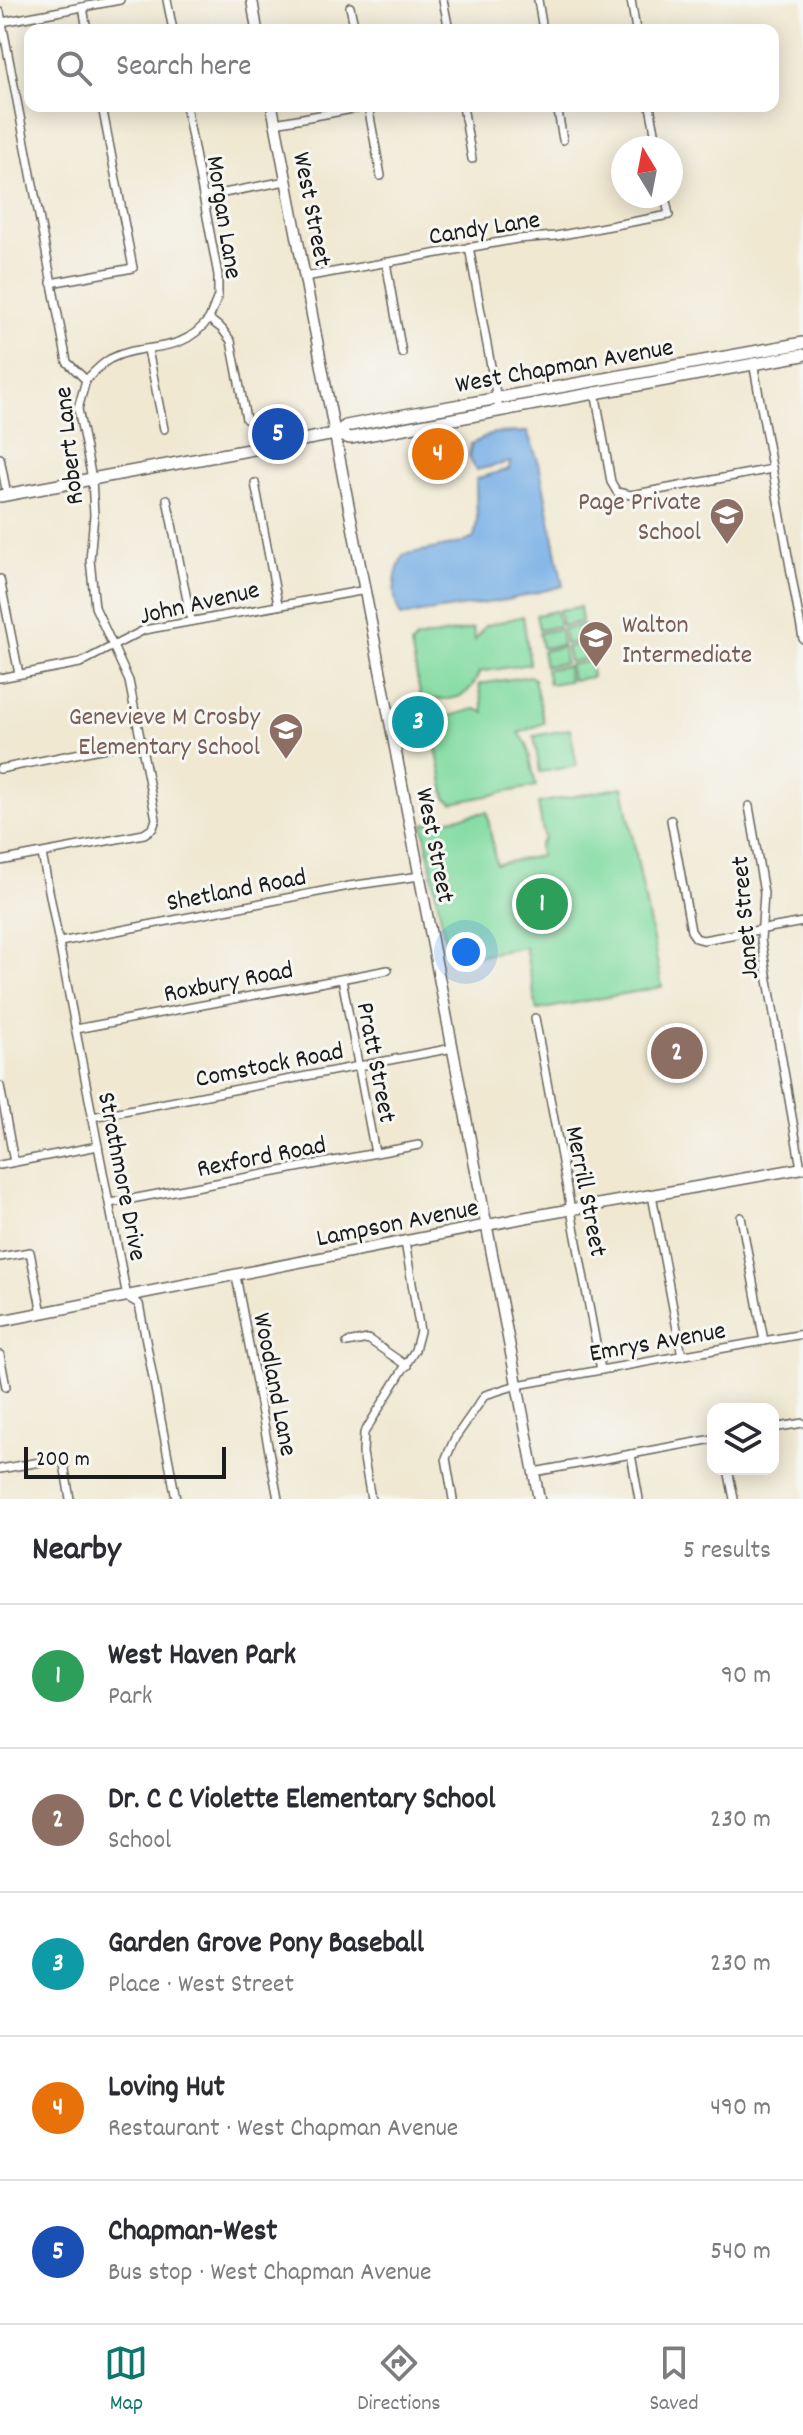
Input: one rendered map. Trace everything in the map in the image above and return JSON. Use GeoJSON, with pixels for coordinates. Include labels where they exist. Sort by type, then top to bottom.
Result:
{"type":"FeatureCollection","features":[{"type":"Feature","properties":{"kind":"main road"},"geometry":{"type":"LineString","coordinates":[[252,0],[256,24]]}},
{"type":"Feature","properties":{"kind":"main road","name":"West Street"},"geometry":{"type":"LineString","coordinates":[[273,112],[539,1499]]}},
{"type":"Feature","properties":{"kind":"main road","name":"West Chapman Avenue"},"geometry":{"type":"LineString","coordinates":[[4,495],[335,434],[350,438],[498,404],[752,358],[803,343]]}},
{"type":"Feature","properties":{"kind":"main road","name":"West Chapman Avenue"},"geometry":{"type":"LineString","coordinates":[[752,358],[803,355]]}},
{"type":"Feature","properties":{"kind":"main road","name":"Lampson Avenue"},"geometry":{"type":"LineString","coordinates":[[0,1321],[571,1209],[802,1168]]}},
{"type":"Feature","properties":{"kind":"street"},"geometry":{"type":"LineString","coordinates":[[2,22],[120,0]]}},
{"type":"Feature","properties":{"kind":"street"},"geometry":{"type":"LineString","coordinates":[[167,0],[172,24]]}},
{"type":"Feature","properties":{"kind":"street"},"geometry":{"type":"LineString","coordinates":[[443,0],[448,24]]}},
{"type":"Feature","properties":{"kind":"street"},"geometry":{"type":"LineString","coordinates":[[538,0],[542,24]]}},
{"type":"Feature","properties":{"kind":"street"},"geometry":{"type":"LineString","coordinates":[[631,0],[635,24]]}},
{"type":"Feature","properties":{"kind":"street"},"geometry":{"type":"LineString","coordinates":[[83,7],[86,24]]}},
{"type":"Feature","properties":{"kind":"street"},"geometry":{"type":"LineString","coordinates":[[350,7],[354,24]]}},
{"type":"Feature","properties":{"kind":"street","name":"Robert Lane"},"geometry":{"type":"LineString","coordinates":[[0,12],[67,362],[86,380],[78,409],[92,479],[94,515],[90,560],[95,607],[129,681],[156,819],[153,828],[144,834],[42,854]]}},
{"type":"Feature","properties":{"kind":"street"},"geometry":{"type":"LineString","coordinates":[[51,283],[133,268],[103,112]]}},
{"type":"Feature","properties":{"kind":"street","name":"Morgan Lane"},"geometry":{"type":"LineString","coordinates":[[187,112],[219,286],[209,319]]}},
{"type":"Feature","properties":{"kind":"street"},"geometry":{"type":"LineString","coordinates":[[275,123],[336,112]]}},
{"type":"Feature","properties":{"kind":"street"},"geometry":{"type":"LineString","coordinates":[[370,112],[381,176]]}},
{"type":"Feature","properties":{"kind":"street"},"geometry":{"type":"LineString","coordinates":[[464,112],[472,159]]}},
{"type":"Feature","properties":{"kind":"street"},"geometry":{"type":"LineString","coordinates":[[558,112],[563,140]]}},
{"type":"Feature","properties":{"kind":"street"},"geometry":{"type":"LineString","coordinates":[[651,112],[656,136]]}},
{"type":"Feature","properties":{"kind":"street"},"geometry":{"type":"LineString","coordinates":[[203,197],[286,181]]}},
{"type":"Feature","properties":{"kind":"street","name":"Candy Lane"},"geometry":{"type":"LineString","coordinates":[[305,277],[669,215],[668,208]]}},
{"type":"Feature","properties":{"kind":"street"},"geometry":{"type":"LineString","coordinates":[[469,247],[498,404]]}},
{"type":"Feature","properties":{"kind":"street"},"geometry":{"type":"LineString","coordinates":[[386,262],[402,353]]}},
{"type":"Feature","properties":{"kind":"street"},"geometry":{"type":"LineString","coordinates":[[86,380],[111,359],[185,342],[200,331],[209,319],[231,341],[246,419]]}},
{"type":"Feature","properties":{"kind":"street"},"geometry":{"type":"LineString","coordinates":[[148,350],[164,429]]}},
{"type":"Feature","properties":{"kind":"street"},"geometry":{"type":"LineString","coordinates":[[752,358],[799,596],[803,639]]}},
{"type":"Feature","properties":{"kind":"street"},"geometry":{"type":"LineString","coordinates":[[594,387],[611,482],[615,491],[621,494],[631,495],[772,469]]}},
{"type":"Feature","properties":{"kind":"street"},"geometry":{"type":"LineString","coordinates":[[0,458],[4,495]]}},
{"type":"Feature","properties":{"kind":"street"},"geometry":{"type":"LineString","coordinates":[[255,483],[278,604]]}},
{"type":"Feature","properties":{"kind":"street"},"geometry":{"type":"LineString","coordinates":[[167,499],[191,620]]}},
{"type":"Feature","properties":{"kind":"street"},"geometry":{"type":"LineString","coordinates":[[0,579],[19,674]]}},
{"type":"Feature","properties":{"kind":"street","name":"John Avenue"},"geometry":{"type":"LineString","coordinates":[[0,678],[80,663],[144,630],[366,590]]}},
{"type":"Feature","properties":{"kind":"street"},"geometry":{"type":"LineString","coordinates":[[0,769],[141,741]]}},
{"type":"Feature","properties":{"kind":"street","name":"Janet Street"},"geometry":{"type":"LineString","coordinates":[[749,806],[764,893],[761,940],[802,1168]]}},
{"type":"Feature","properties":{"kind":"street"},"geometry":{"type":"LineString","coordinates":[[671,820],[691,931],[696,938],[703,940],[803,922]]}},
{"type":"Feature","properties":{"kind":"street"},"geometry":{"type":"LineString","coordinates":[[0,861],[42,854]]}},
{"type":"Feature","properties":{"kind":"street","name":"Strathmore Drive"},"geometry":{"type":"LineString","coordinates":[[42,854],[127,1297],[139,1304],[176,1499]]}},
{"type":"Feature","properties":{"kind":"street","name":"Shetland Road"},"geometry":{"type":"LineString","coordinates":[[60,942],[349,886],[420,876]]}},
{"type":"Feature","properties":{"kind":"street","name":"Roxbury Road"},"geometry":{"type":"LineString","coordinates":[[76,1029],[388,970]]}},
{"type":"Feature","properties":{"kind":"street","name":"Pratt Street"},"geometry":{"type":"LineString","coordinates":[[342,979],[375,1153]]}},
{"type":"Feature","properties":{"kind":"street","name":"Merrill Street"},"geometry":{"type":"LineString","coordinates":[[535,1018],[601,1370]]}},
{"type":"Feature","properties":{"kind":"street","name":"Comstock Road"},"geometry":{"type":"LineString","coordinates":[[92,1117],[453,1048]]}},
{"type":"Feature","properties":{"kind":"street"},"geometry":{"type":"LineString","coordinates":[[0,1086],[14,1162]]}},
{"type":"Feature","properties":{"kind":"street","name":"Rexford Road"},"geometry":{"type":"LineString","coordinates":[[110,1203],[419,1145]]}},
{"type":"Feature","properties":{"kind":"street"},"geometry":{"type":"LineString","coordinates":[[0,1165],[98,1146]]}},
{"type":"Feature","properties":{"kind":"street"},"geometry":{"type":"LineString","coordinates":[[652,1195],[682,1356]]}},
{"type":"Feature","properties":{"kind":"street"},"geometry":{"type":"LineString","coordinates":[[741,1217],[764,1341]]}},
{"type":"Feature","properties":{"kind":"street"},"geometry":{"type":"LineString","coordinates":[[371,1499],[363,1453],[364,1433],[407,1366],[420,1331],[405,1242]]}},
{"type":"Feature","properties":{"kind":"street"},"geometry":{"type":"LineString","coordinates":[[0,1257],[30,1252],[42,1313]]}},
{"type":"Feature","properties":{"kind":"street","name":"Woodland Lane"},"geometry":{"type":"LineString","coordinates":[[236,1276],[278,1499]]}},
{"type":"Feature","properties":{"kind":"street","name":"Emrys Avenue"},"geometry":{"type":"LineString","coordinates":[[517,1385],[803,1334]]}},
{"type":"Feature","properties":{"kind":"street"},"geometry":{"type":"LineString","coordinates":[[347,1343],[368,1339],[407,1366]]}},
{"type":"Feature","properties":{"kind":"street"},"geometry":{"type":"LineString","coordinates":[[0,1355],[6,1387]]}},
{"type":"Feature","properties":{"kind":"street"},"geometry":{"type":"LineString","coordinates":[[453,1499],[446,1458],[455,1438],[485,1395],[517,1385]]}},
{"type":"Feature","properties":{"kind":"street"},"geometry":{"type":"LineString","coordinates":[[779,1427],[803,1423]]}},
{"type":"Feature","properties":{"kind":"street"},"geometry":{"type":"LineString","coordinates":[[534,1472],[707,1440]]}},
{"type":"Feature","properties":{"kind":"street"},"geometry":{"type":"LineString","coordinates":[[631,1454],[639,1499]]}},
{"type":"Feature","properties":{"kind":"street"},"geometry":{"type":"LineString","coordinates":[[0,1469],[63,1458],[70,1499]]}},
{"type":"Feature","properties":{"kind":"street"},"geometry":{"type":"LineString","coordinates":[[729,1475],[734,1499]]}},
{"type":"Feature","properties":{"kind":"green space"},"geometry":{"type":"Polygon","coordinates":[[[580,607],[582,622],[562,626],[559,610],[580,607]]]}},
{"type":"Feature","properties":{"kind":"green space"},"geometry":{"type":"Polygon","coordinates":[[[556,611],[559,626],[539,630],[536,615],[556,611]]]}},
{"type":"Feature","properties":{"kind":"green space"},"geometry":{"type":"Polygon","coordinates":[[[523,616],[530,664],[479,672],[470,689],[457,697],[421,698],[411,645],[416,639],[473,629],[475,640],[485,626],[523,616]]]}},
{"type":"Feature","properties":{"kind":"green space"},"geometry":{"type":"Polygon","coordinates":[[[583,625],[586,640],[565,644],[563,629],[583,625]]]}},
{"type":"Feature","properties":{"kind":"green space"},"geometry":{"type":"Polygon","coordinates":[[[560,629],[562,645],[542,648],[539,633],[560,629]]]}},
{"type":"Feature","properties":{"kind":"green space"},"geometry":{"type":"Polygon","coordinates":[[[586,643],[589,658],[569,662],[566,647],[586,643]]]}},
{"type":"Feature","properties":{"kind":"green space"},"geometry":{"type":"Polygon","coordinates":[[[563,647],[565,663],[545,666],[542,651],[563,647]]]}},
{"type":"Feature","properties":{"kind":"green space"},"geometry":{"type":"Polygon","coordinates":[[[590,661],[592,677],[572,680],[569,665],[590,661]]]}},
{"type":"Feature","properties":{"kind":"green space"},"geometry":{"type":"Polygon","coordinates":[[[567,666],[569,681],[549,684],[546,669],[567,666]]]}},
{"type":"Feature","properties":{"kind":"green space"},"geometry":{"type":"Polygon","coordinates":[[[530,676],[534,679],[544,723],[519,733],[527,744],[536,786],[453,803],[446,798],[432,728],[439,719],[475,709],[484,712],[479,684],[530,676]]]}},
{"type":"Feature","properties":{"kind":"green space"},"geometry":{"type":"Polygon","coordinates":[[[570,729],[577,766],[540,772],[534,736],[570,729]]]}},
{"type":"Feature","properties":{"kind":"green space"},"geometry":{"type":"Polygon","coordinates":[[[623,787],[662,987],[537,1010],[525,947],[449,961],[423,824],[487,812],[496,864],[540,856],[539,845],[544,838],[538,803],[623,787]]]}},
{"type":"Feature","properties":{"kind":"water"},"geometry":{"type":"Polygon","coordinates":[[[527,432],[539,463],[563,586],[507,600],[401,616],[395,601],[394,586],[403,555],[474,538],[477,521],[476,479],[509,469],[510,462],[476,470],[469,457],[471,444],[494,433],[527,432]]]}},
{"type":"Feature","properties":{"kind":"place","name":"Chapman-West"},"geometry":{"type":"Point","coordinates":[278,434]}},
{"type":"Feature","properties":{"kind":"place","name":"Loving Hut"},"geometry":{"type":"Point","coordinates":[438,454]}},
{"type":"Feature","properties":{"kind":"place","name":"Page Private School"},"geometry":{"type":"Point","coordinates":[727,546]}},
{"type":"Feature","properties":{"kind":"place","name":"Walton Intermediate"},"geometry":{"type":"Point","coordinates":[596,669]}},
{"type":"Feature","properties":{"kind":"place","name":"Garden Grove Pony Baseball"},"geometry":{"type":"Point","coordinates":[418,722]}},
{"type":"Feature","properties":{"kind":"place","name":"Genevieve M Crosby Elementary School"},"geometry":{"type":"Point","coordinates":[286,761]}},
{"type":"Feature","properties":{"kind":"place","name":"West Haven Park"},"geometry":{"type":"Point","coordinates":[542,904]}},
{"type":"Feature","properties":{"kind":"place","name":"Dr. C C Violette Elementary School"},"geometry":{"type":"Point","coordinates":[677,1053]}}]}
